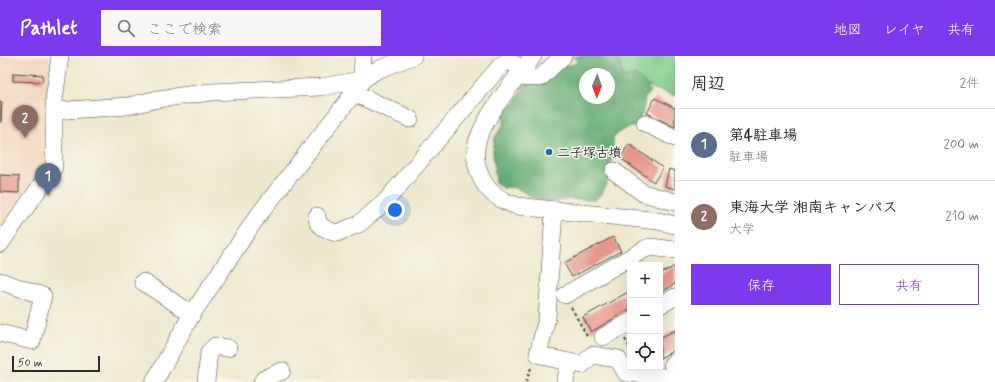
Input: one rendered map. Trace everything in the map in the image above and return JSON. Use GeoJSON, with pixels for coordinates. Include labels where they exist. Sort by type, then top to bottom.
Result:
{"type":"FeatureCollection","features":[{"type":"Feature","properties":{"kind":"street"},"geometry":{"type":"LineString","coordinates":[[0,244],[54,167],[54,111],[60,56]]}},
{"type":"Feature","properties":{"kind":"street"},"geometry":{"type":"LineString","coordinates":[[358,86],[362,56]]}},
{"type":"Feature","properties":{"kind":"street"},"geometry":{"type":"LineString","coordinates":[[154,382],[192,314],[257,217],[358,86],[375,70],[413,56]]}},
{"type":"Feature","properties":{"kind":"street"},"geometry":{"type":"LineString","coordinates":[[317,216],[318,222],[322,227],[338,233],[359,224],[385,202],[501,65],[508,61],[524,67],[540,78],[563,56]]}},
{"type":"Feature","properties":{"kind":"street"},"geometry":{"type":"LineString","coordinates":[[524,67],[490,116],[479,136],[476,152],[477,167],[482,180],[492,192],[502,200],[517,206],[658,221],[675,225]]}},
{"type":"Feature","properties":{"kind":"street"},"geometry":{"type":"LineString","coordinates":[[54,111],[128,106],[158,99],[211,92],[358,86],[410,120]]}},
{"type":"Feature","properties":{"kind":"street"},"geometry":{"type":"LineString","coordinates":[[645,123],[675,138]]}},
{"type":"Feature","properties":{"kind":"street"},"geometry":{"type":"LineString","coordinates":[[614,171],[643,193],[675,202]]}},
{"type":"Feature","properties":{"kind":"street"},"geometry":{"type":"LineString","coordinates":[[554,210],[547,318],[538,354],[582,365],[592,355],[618,360],[626,373],[674,368]]}},
{"type":"Feature","properties":{"kind":"street"},"geometry":{"type":"LineString","coordinates":[[564,295],[645,249],[650,247],[675,250]]}},
{"type":"Feature","properties":{"kind":"street"},"geometry":{"type":"LineString","coordinates":[[0,281],[43,296],[32,341],[0,333]]}},
{"type":"Feature","properties":{"kind":"street"},"geometry":{"type":"LineString","coordinates":[[144,282],[192,314]]}},
{"type":"Feature","properties":{"kind":"street"},"geometry":{"type":"LineString","coordinates":[[663,303],[675,296]]}},
{"type":"Feature","properties":{"kind":"street"},"geometry":{"type":"LineString","coordinates":[[603,337],[627,324]]}},
{"type":"Feature","properties":{"kind":"street"},"geometry":{"type":"LineString","coordinates":[[206,382],[209,352],[215,346],[228,348]]}},
{"type":"Feature","properties":{"kind":"street"},"geometry":{"type":"LineString","coordinates":[[565,382],[570,362]]}},
{"type":"Feature","properties":{"kind":"street"},"geometry":{"type":"LineString","coordinates":[[262,382],[264,379],[282,371]]}},
{"type":"Feature","properties":{"kind":"path"},"geometry":{"type":"LineString","coordinates":[[564,295],[591,343],[603,337]]}},
{"type":"Feature","properties":{"kind":"shaded area"},"geometry":{"type":"Polygon","coordinates":[[[0,56],[57,56],[51,161],[0,236],[0,56]]]}},
{"type":"Feature","properties":{"kind":"green space"},"geometry":{"type":"Polygon","coordinates":[[[579,56],[613,56],[619,60],[623,78],[635,75],[643,81],[650,91],[645,98],[643,111],[637,126],[627,128],[619,132],[613,139],[613,159],[607,169],[607,184],[595,200],[572,199],[553,202],[541,201],[519,189],[509,187],[503,188],[496,183],[493,152],[495,137],[504,124],[505,108],[515,104],[523,86],[533,83],[558,66],[576,63],[579,56]]]}},
{"type":"Feature","properties":{"kind":"green space"},"geometry":{"type":"Polygon","coordinates":[[[675,56],[675,96],[615,74],[615,68],[600,68],[572,57],[675,56]]]}},
{"type":"Feature","properties":{"kind":"building"},"geometry":{"type":"Polygon","coordinates":[[[13,73],[43,75],[42,82],[13,81],[13,73]]]}},
{"type":"Feature","properties":{"kind":"building"},"geometry":{"type":"Polygon","coordinates":[[[655,98],[675,108],[675,127],[647,113],[655,98]]]}},
{"type":"Feature","properties":{"kind":"building"},"geometry":{"type":"Polygon","coordinates":[[[0,102],[2,102],[1,122],[0,122],[0,102]]]}},
{"type":"Feature","properties":{"kind":"building"},"geometry":{"type":"Polygon","coordinates":[[[629,144],[663,168],[654,182],[620,158],[629,144]]]}},
{"type":"Feature","properties":{"kind":"building"},"geometry":{"type":"Polygon","coordinates":[[[669,169],[675,171],[675,189],[665,186],[669,169]]]}},
{"type":"Feature","properties":{"kind":"building"},"geometry":{"type":"Polygon","coordinates":[[[0,175],[19,176],[19,193],[0,192],[0,175]]]}},
{"type":"Feature","properties":{"kind":"building"},"geometry":{"type":"Polygon","coordinates":[[[613,237],[621,251],[572,277],[564,263],[613,237]]]}},
{"type":"Feature","properties":{"kind":"building"},"geometry":{"type":"Polygon","coordinates":[[[675,266],[675,284],[663,291],[663,272],[675,266]]]}},
{"type":"Feature","properties":{"kind":"building"},"geometry":{"type":"Polygon","coordinates":[[[627,293],[627,311],[591,332],[583,317],[627,293]]]}},
{"type":"Feature","properties":{"kind":"building"},"geometry":{"type":"Polygon","coordinates":[[[675,330],[675,350],[663,356],[663,336],[675,330]]]}},
{"type":"Feature","properties":{"kind":"place","name":"東海大学 湘南キャンパス"},"geometry":{"type":"Point","coordinates":[25,138]}},
{"type":"Feature","properties":{"kind":"place","name":"二子塚古墳"},"geometry":{"type":"Point","coordinates":[549,152]}},
{"type":"Feature","properties":{"kind":"place","name":"第4駐車場"},"geometry":{"type":"Point","coordinates":[48,196]}}]}
